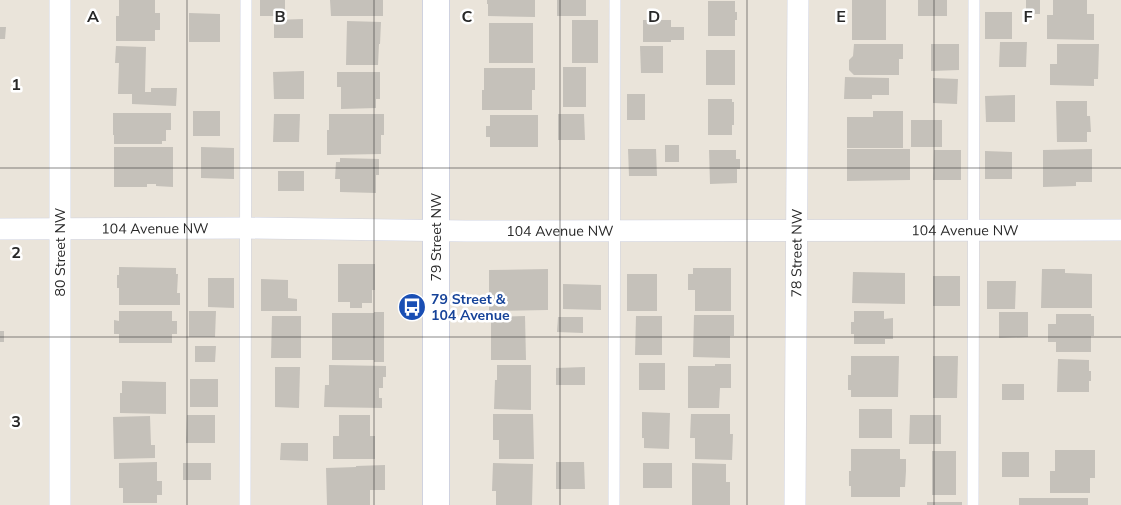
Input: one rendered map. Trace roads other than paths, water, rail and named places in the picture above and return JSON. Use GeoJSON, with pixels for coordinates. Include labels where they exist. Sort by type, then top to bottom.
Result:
{"type":"FeatureCollection","features":[{"type":"Feature","properties":{"kind":"street","name":"80 Street NW"},"geometry":{"type":"LineString","coordinates":[[60,0],[60,505]]}},
{"type":"Feature","properties":{"kind":"street","name":"79 Street NW"},"geometry":{"type":"LineString","coordinates":[[436,0],[436,505]]}},
{"type":"Feature","properties":{"kind":"street","name":"78 Street NW"},"geometry":{"type":"LineString","coordinates":[[795,505],[798,0]]}},
{"type":"Feature","properties":{"kind":"street","name":"104 Avenue NW"},"geometry":{"type":"LineString","coordinates":[[0,229],[1121,230]]}},
{"type":"Feature","properties":{"kind":"lane"},"geometry":{"type":"LineString","coordinates":[[245,505],[246,0]]}},
{"type":"Feature","properties":{"kind":"lane"},"geometry":{"type":"LineString","coordinates":[[614,505],[616,0]]}},
{"type":"Feature","properties":{"kind":"lane"},"geometry":{"type":"LineString","coordinates":[[973,505],[974,0]]}},
{"type":"Feature","properties":{"kind":"place","name":"79 Street & 104 Avenue"},"geometry":{"type":"Point","coordinates":[412,307]}}]}
